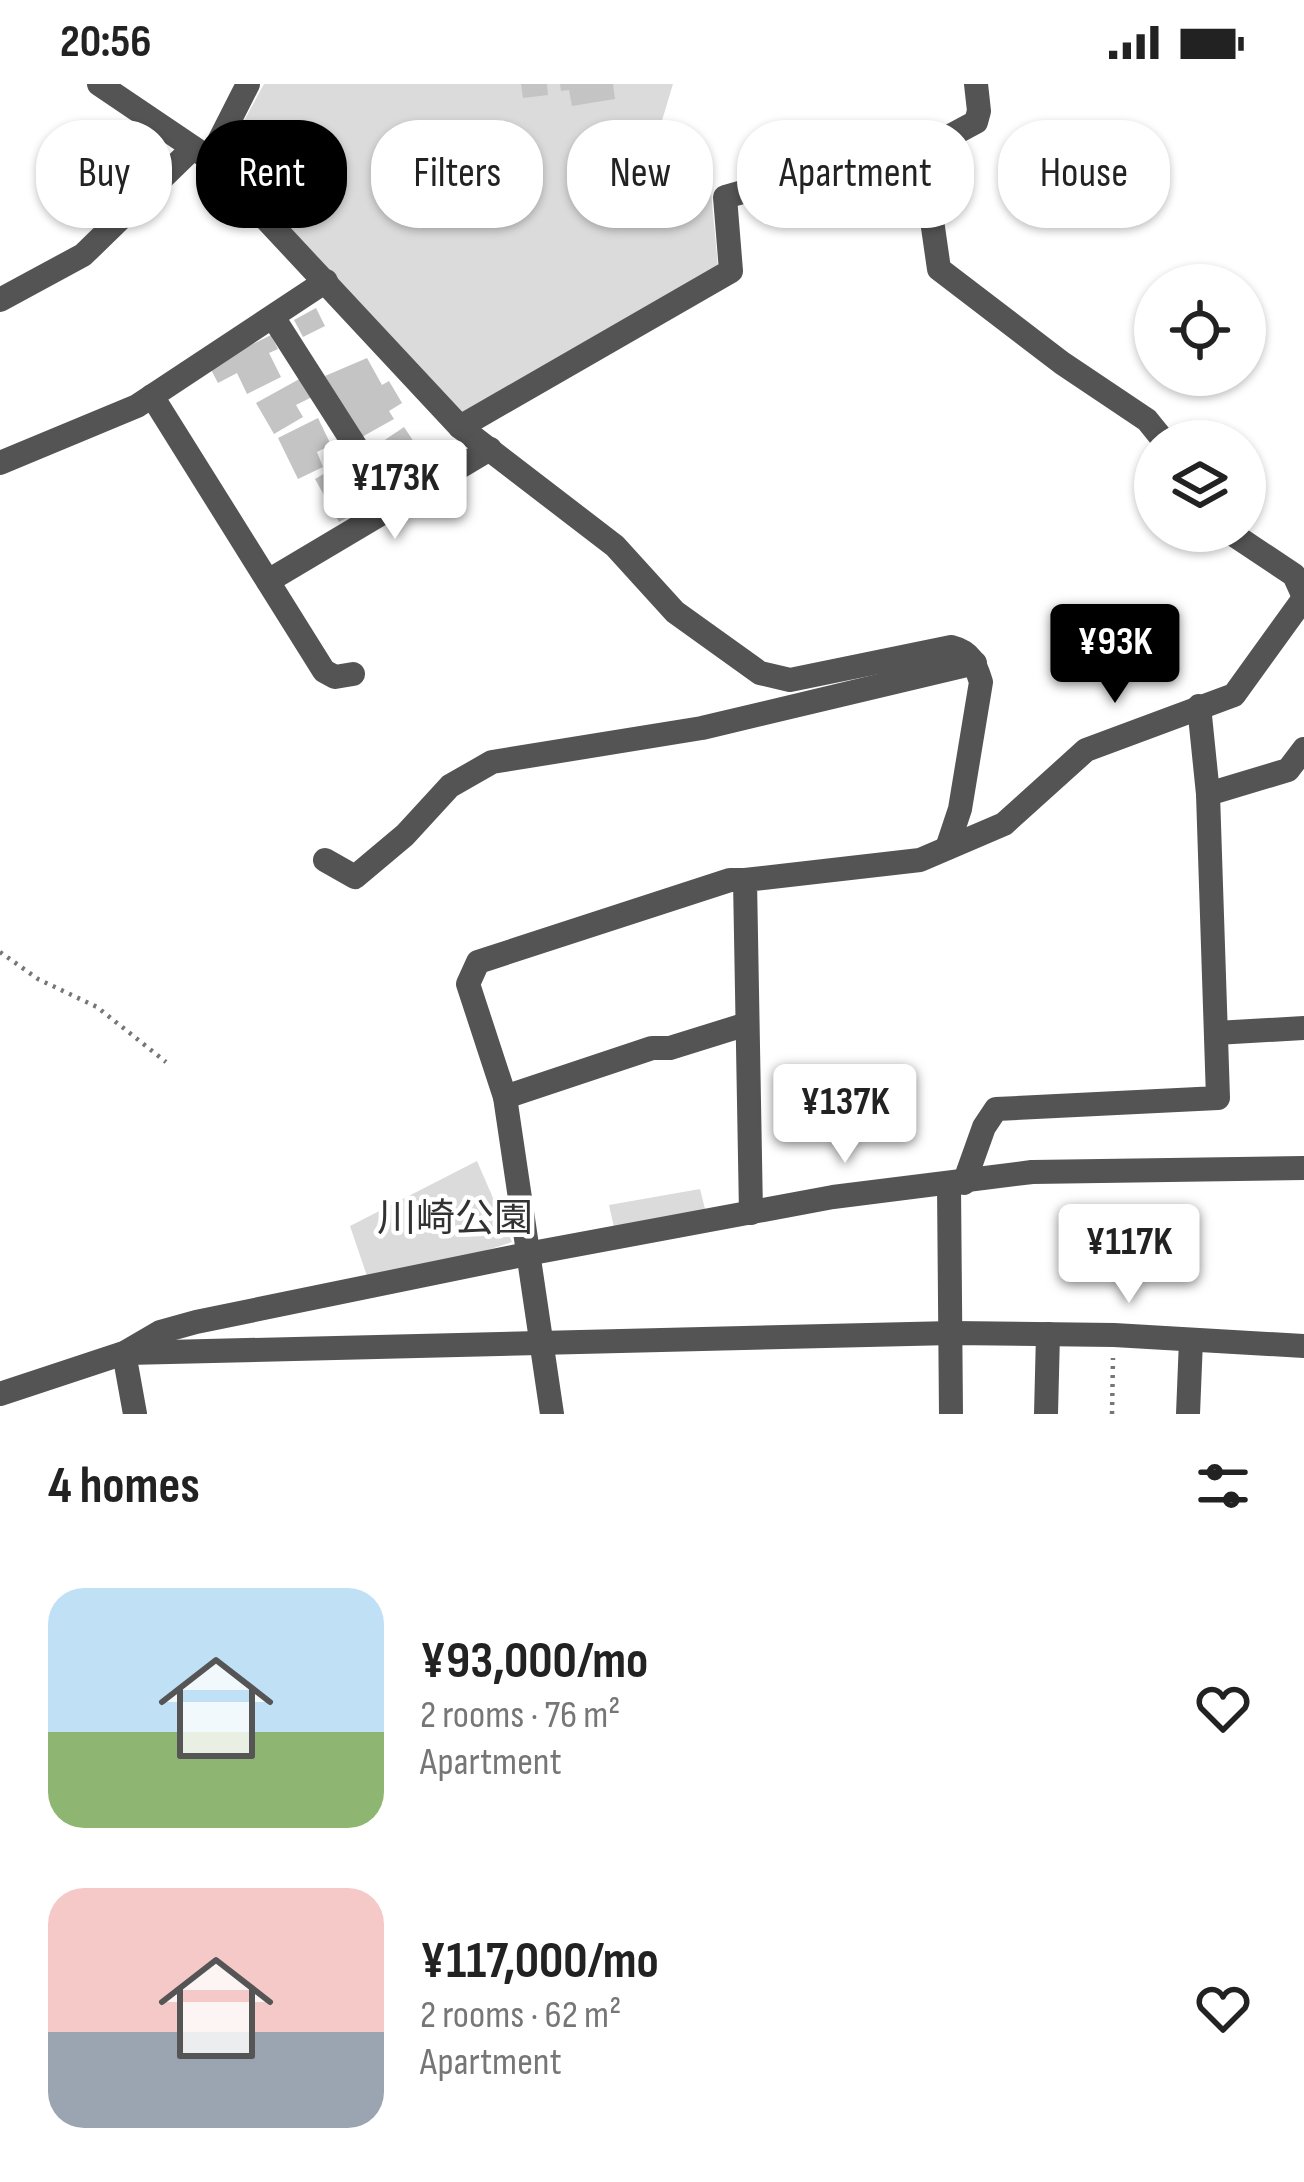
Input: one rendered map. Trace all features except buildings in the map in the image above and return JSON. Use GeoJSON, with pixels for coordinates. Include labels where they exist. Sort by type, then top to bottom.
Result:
{"type":"FeatureCollection","features":[{"type":"Feature","properties":{"kind":"street"},"geometry":{"type":"LineString","coordinates":[[99,84],[196,151]]}},
{"type":"Feature","properties":{"kind":"street"},"geometry":{"type":"LineString","coordinates":[[224,120],[248,84]]}},
{"type":"Feature","properties":{"kind":"street"},"geometry":{"type":"LineString","coordinates":[[974,123],[979,111],[976,84]]}},
{"type":"Feature","properties":{"kind":"street"},"geometry":{"type":"LineString","coordinates":[[0,300],[83,255],[196,158]]}},
{"type":"Feature","properties":{"kind":"street"},"geometry":{"type":"LineString","coordinates":[[460,427],[731,271],[724,197],[737,193]]}},
{"type":"Feature","properties":{"kind":"street"},"geometry":{"type":"LineString","coordinates":[[274,228],[460,427],[615,546],[675,612],[760,673],[790,680],[951,647],[964,650],[975,663],[981,682],[960,809],[947,848]]}},
{"type":"Feature","properties":{"kind":"street"},"geometry":{"type":"LineString","coordinates":[[933,228],[939,269],[1062,363],[1147,420]]}},
{"type":"Feature","properties":{"kind":"street"},"geometry":{"type":"LineString","coordinates":[[0,463],[152,396],[326,281]]}},
{"type":"Feature","properties":{"kind":"street"},"geometry":{"type":"LineString","coordinates":[[273,317],[398,506]]}},
{"type":"Feature","properties":{"kind":"street"},"geometry":{"type":"LineString","coordinates":[[152,396],[324,671],[335,677],[353,674]]}},
{"type":"Feature","properties":{"kind":"street"},"geometry":{"type":"LineString","coordinates":[[268,581],[490,449]]}},
{"type":"Feature","properties":{"kind":"street"},"geometry":{"type":"LineString","coordinates":[[552,1414],[505,1097],[468,984],[478,962],[730,880],[920,860],[1004,824],[1086,750],[1234,695],[1304,597],[1294,574],[1260,552]]}},
{"type":"Feature","properties":{"kind":"street"},"geometry":{"type":"LineString","coordinates":[[325,860],[355,877],[451,786],[492,762],[702,728],[975,663]]}},
{"type":"Feature","properties":{"kind":"street"},"geometry":{"type":"LineString","coordinates":[[951,1414],[957,1184],[995,1109],[1219,1098],[1208,794],[1199,706]]}},
{"type":"Feature","properties":{"kind":"street"},"geometry":{"type":"LineString","coordinates":[[1208,794],[1296,777],[1304,749]]}},
{"type":"Feature","properties":{"kind":"street"},"geometry":{"type":"LineString","coordinates":[[745,880],[751,1213]]}},
{"type":"Feature","properties":{"kind":"street"},"geometry":{"type":"LineString","coordinates":[[505,1097],[652,1048],[670,1048],[747,1024]]}},
{"type":"Feature","properties":{"kind":"street"},"geometry":{"type":"LineString","coordinates":[[1216,1033],[1304,1028]]}},
{"type":"Feature","properties":{"kind":"street"},"geometry":{"type":"LineString","coordinates":[[0,1394],[124,1353],[160,1332],[196,1322],[833,1197],[1032,1172],[1304,1168]]}},
{"type":"Feature","properties":{"kind":"street"},"geometry":{"type":"LineString","coordinates":[[124,1353],[952,1334],[1114,1335],[1304,1346]]}},
{"type":"Feature","properties":{"kind":"street"},"geometry":{"type":"LineString","coordinates":[[1046,1414],[1048,1334]]}},
{"type":"Feature","properties":{"kind":"street"},"geometry":{"type":"LineString","coordinates":[[1189,1414],[1192,1340]]}},
{"type":"Feature","properties":{"kind":"street"},"geometry":{"type":"LineString","coordinates":[[124,1353],[135,1414]]}},
{"type":"Feature","properties":{"kind":"path"},"geometry":{"type":"LineString","coordinates":[[0,952],[38,979],[97,1007],[166,1062]]}},
{"type":"Feature","properties":{"kind":"path"},"geometry":{"type":"LineString","coordinates":[[1112,1414],[1114,1335]]}},
{"type":"Feature","properties":{"kind":"green space"},"geometry":{"type":"Polygon","coordinates":[[[264,84],[673,84],[662,120],[567,120],[567,228],[713,228],[713,213],[718,266],[464,414],[288,228],[347,228],[347,120],[244,120],[264,84]]]}},
{"type":"Feature","properties":{"kind":"green space","name":"川崎公園"},"geometry":{"type":"Polygon","coordinates":[[[477,1161],[512,1242],[367,1276],[350,1226],[477,1161]]]}},
{"type":"Feature","properties":{"kind":"green space"},"geometry":{"type":"Polygon","coordinates":[[[700,1189],[706,1213],[615,1232],[609,1205],[700,1189]]]}}]}
